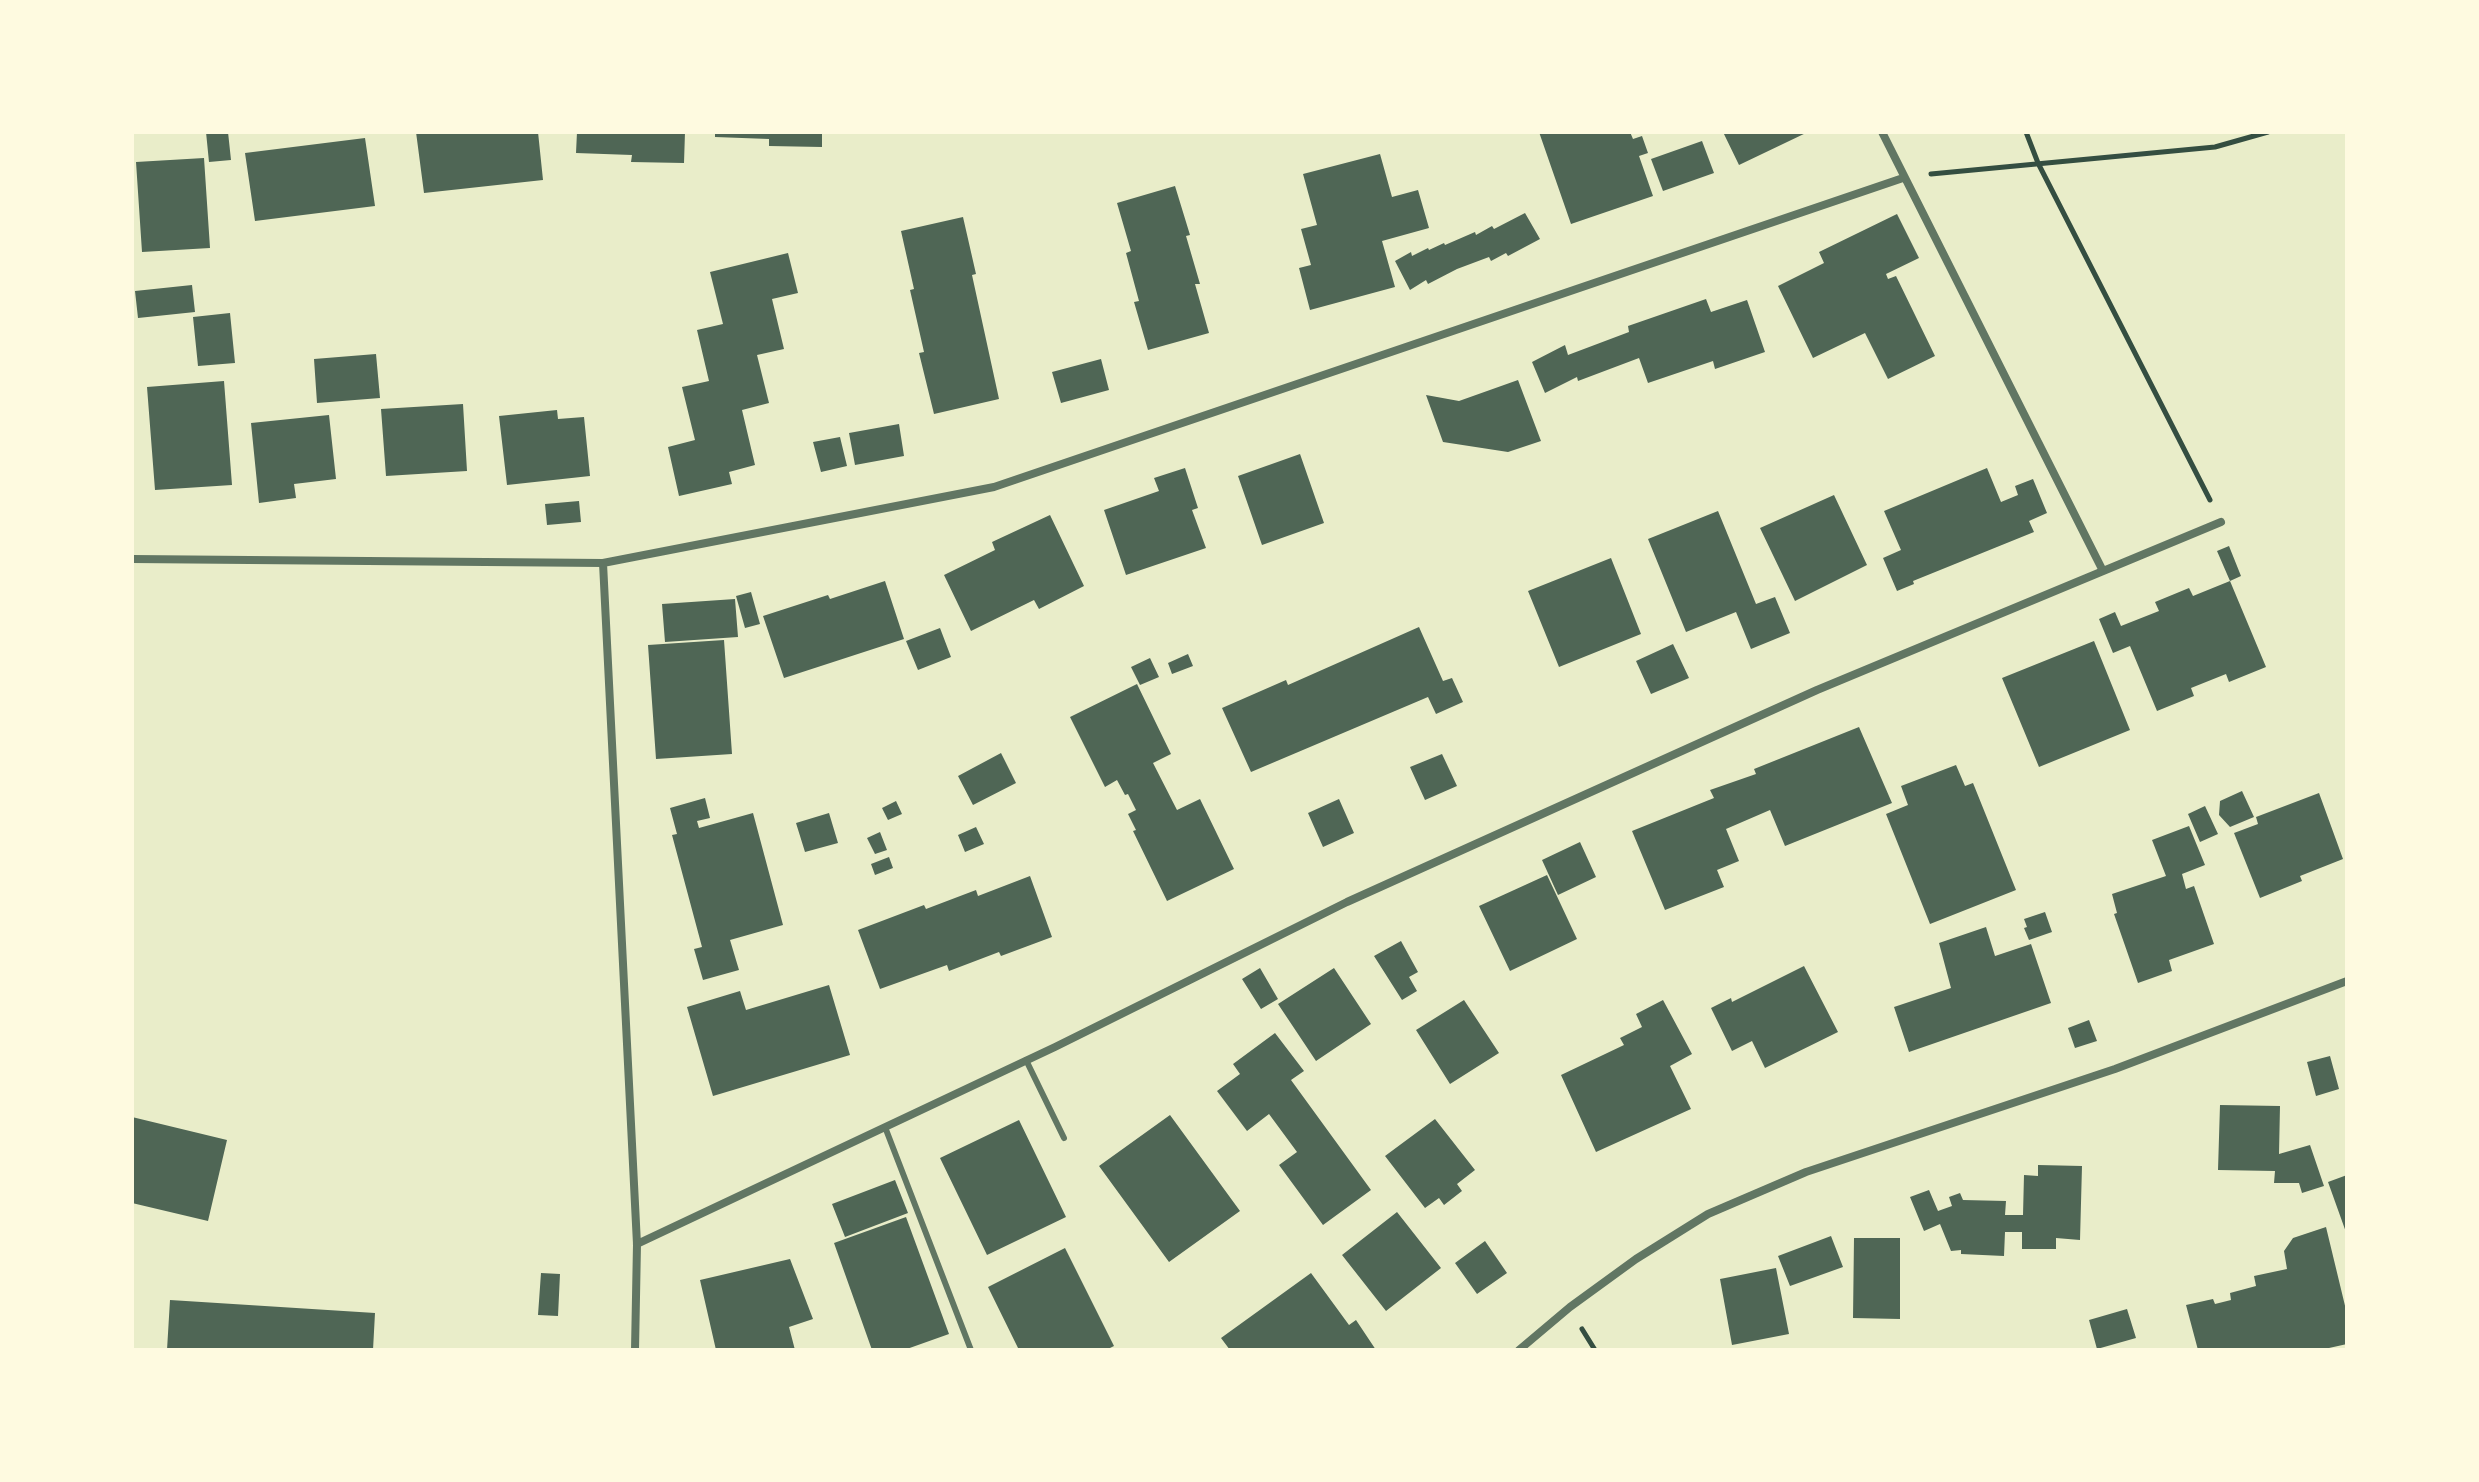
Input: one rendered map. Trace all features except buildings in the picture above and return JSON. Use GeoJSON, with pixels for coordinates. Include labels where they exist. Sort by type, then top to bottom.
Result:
{"type":"FeatureCollection","features":[{"type":"Feature","properties":{"kind":"street"},"geometry":{"type":"LineString","coordinates":[[1882,132],[2103,571]]}},
{"type":"Feature","properties":{"kind":"street"},"geometry":{"type":"LineString","coordinates":[[132,559],[603,563],[994,487],[1903,178]]}},
{"type":"Feature","properties":{"kind":"street"},"geometry":{"type":"LineString","coordinates":[[637,1244],[1026,1060],[1347,902],[1817,690],[2221,522]]}},
{"type":"Feature","properties":{"kind":"street"},"geometry":{"type":"LineString","coordinates":[[603,563],[637,1244],[635,1350]]}},
{"type":"Feature","properties":{"kind":"street"},"geometry":{"type":"LineString","coordinates":[[1519,1350],[1592,1291],[1708,1214],[1806,1172],[2115,1069],[2347,981]]}},
{"type":"Feature","properties":{"kind":"lane"},"geometry":{"type":"LineString","coordinates":[[1026,1060],[1064,1138]]}},
{"type":"Feature","properties":{"kind":"lane"},"geometry":{"type":"LineString","coordinates":[[885,1127],[971,1350]]}},
{"type":"Feature","properties":{"kind":"path"},"geometry":{"type":"LineString","coordinates":[[2026,132],[2038,163],[2221,522]]}},
{"type":"Feature","properties":{"kind":"path"},"geometry":{"type":"LineString","coordinates":[[1903,178],[2215,147],[2268,132]]}}]}
